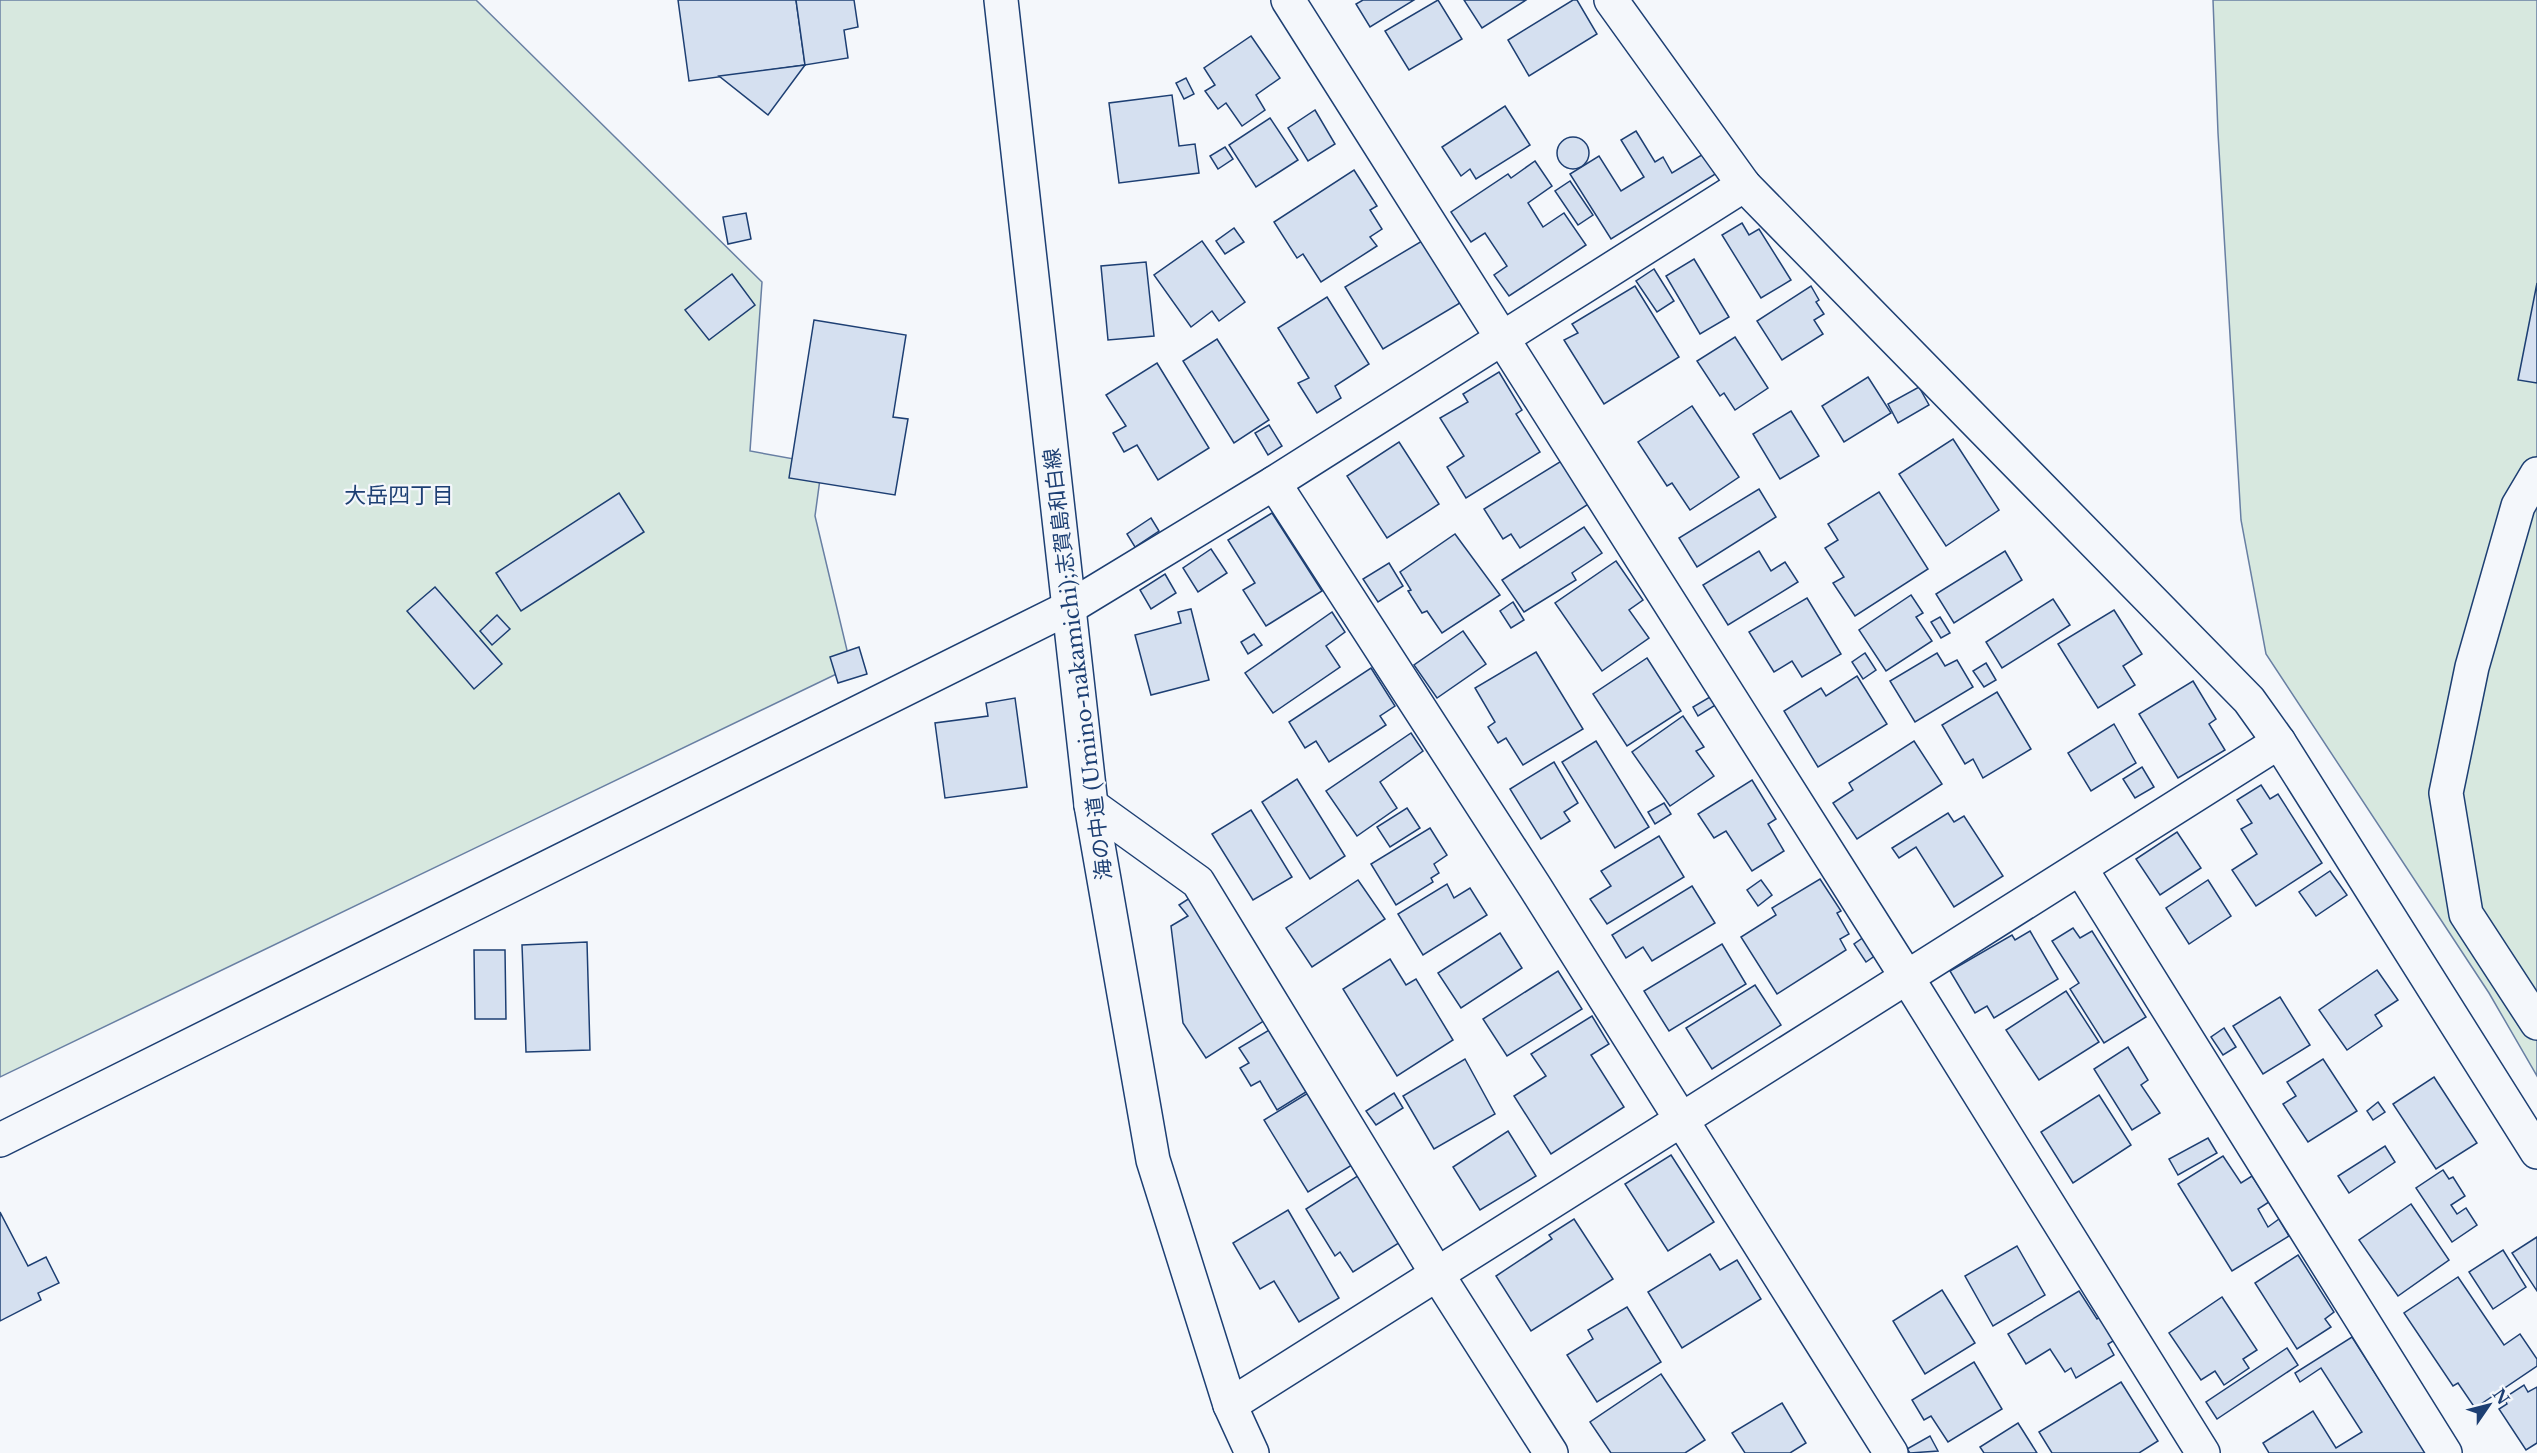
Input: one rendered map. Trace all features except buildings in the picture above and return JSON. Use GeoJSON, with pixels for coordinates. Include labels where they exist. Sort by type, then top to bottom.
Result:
{"type":"FeatureCollection","features":[{"type":"Feature","properties":{"kind":"street","name":"海の中道 (Umino-nakamichi);志賀島和白線"},"geometry":{"type":"LineString","coordinates":[[1001,0],[1091,805],[1153,1160],[1230,1405],[1252,1453]]}},
{"type":"Feature","properties":{"kind":"street"},"geometry":{"type":"LineString","coordinates":[[1288,0],[1908,979],[2203,1453]]}},
{"type":"Feature","properties":{"kind":"street"},"geometry":{"type":"LineString","coordinates":[[1611,0],[1744,185],[2249,700],[2279,742],[2537,1152]]}},
{"type":"Feature","properties":{"kind":"street"},"geometry":{"type":"LineString","coordinates":[[0,1140],[1070,607],[1274,483],[1744,185]]}},
{"type":"Feature","properties":{"kind":"street"},"geometry":{"type":"LineString","coordinates":[[2537,474],[2518,506],[2478,644],[2446,793],[2466,914],[2537,1023]]}},
{"type":"Feature","properties":{"kind":"street"},"geometry":{"type":"LineString","coordinates":[[1274,483],[1535,887],[1891,1453]]}},
{"type":"Feature","properties":{"kind":"street"},"geometry":{"type":"LineString","coordinates":[[1230,1405],[1908,979],[2279,742]]}},
{"type":"Feature","properties":{"kind":"street"},"geometry":{"type":"LineString","coordinates":[[1091,805],[1198,882],[1437,1274],[1551,1453]]}},
{"type":"Feature","properties":{"kind":"street"},"geometry":{"type":"LineString","coordinates":[[2081,869],[2445,1453]]}},
{"type":"Feature","properties":{"kind":"shaded area"},"geometry":{"type":"Polygon","coordinates":[[[0,0],[476,0],[762,282],[750,451],[822,464],[815,516],[851,667],[0,1077],[0,0]]]}},
{"type":"Feature","properties":{"kind":"shaded area"},"geometry":{"type":"Polygon","coordinates":[[[2213,0],[2537,0],[2537,1076],[2489,993],[2266,654],[2241,520],[2218,133],[2213,0]]]}},
{"type":"Feature","properties":{"kind":"district","name":"大岳四丁目"},"geometry":{"type":"Point","coordinates":[399,495]}}]}
